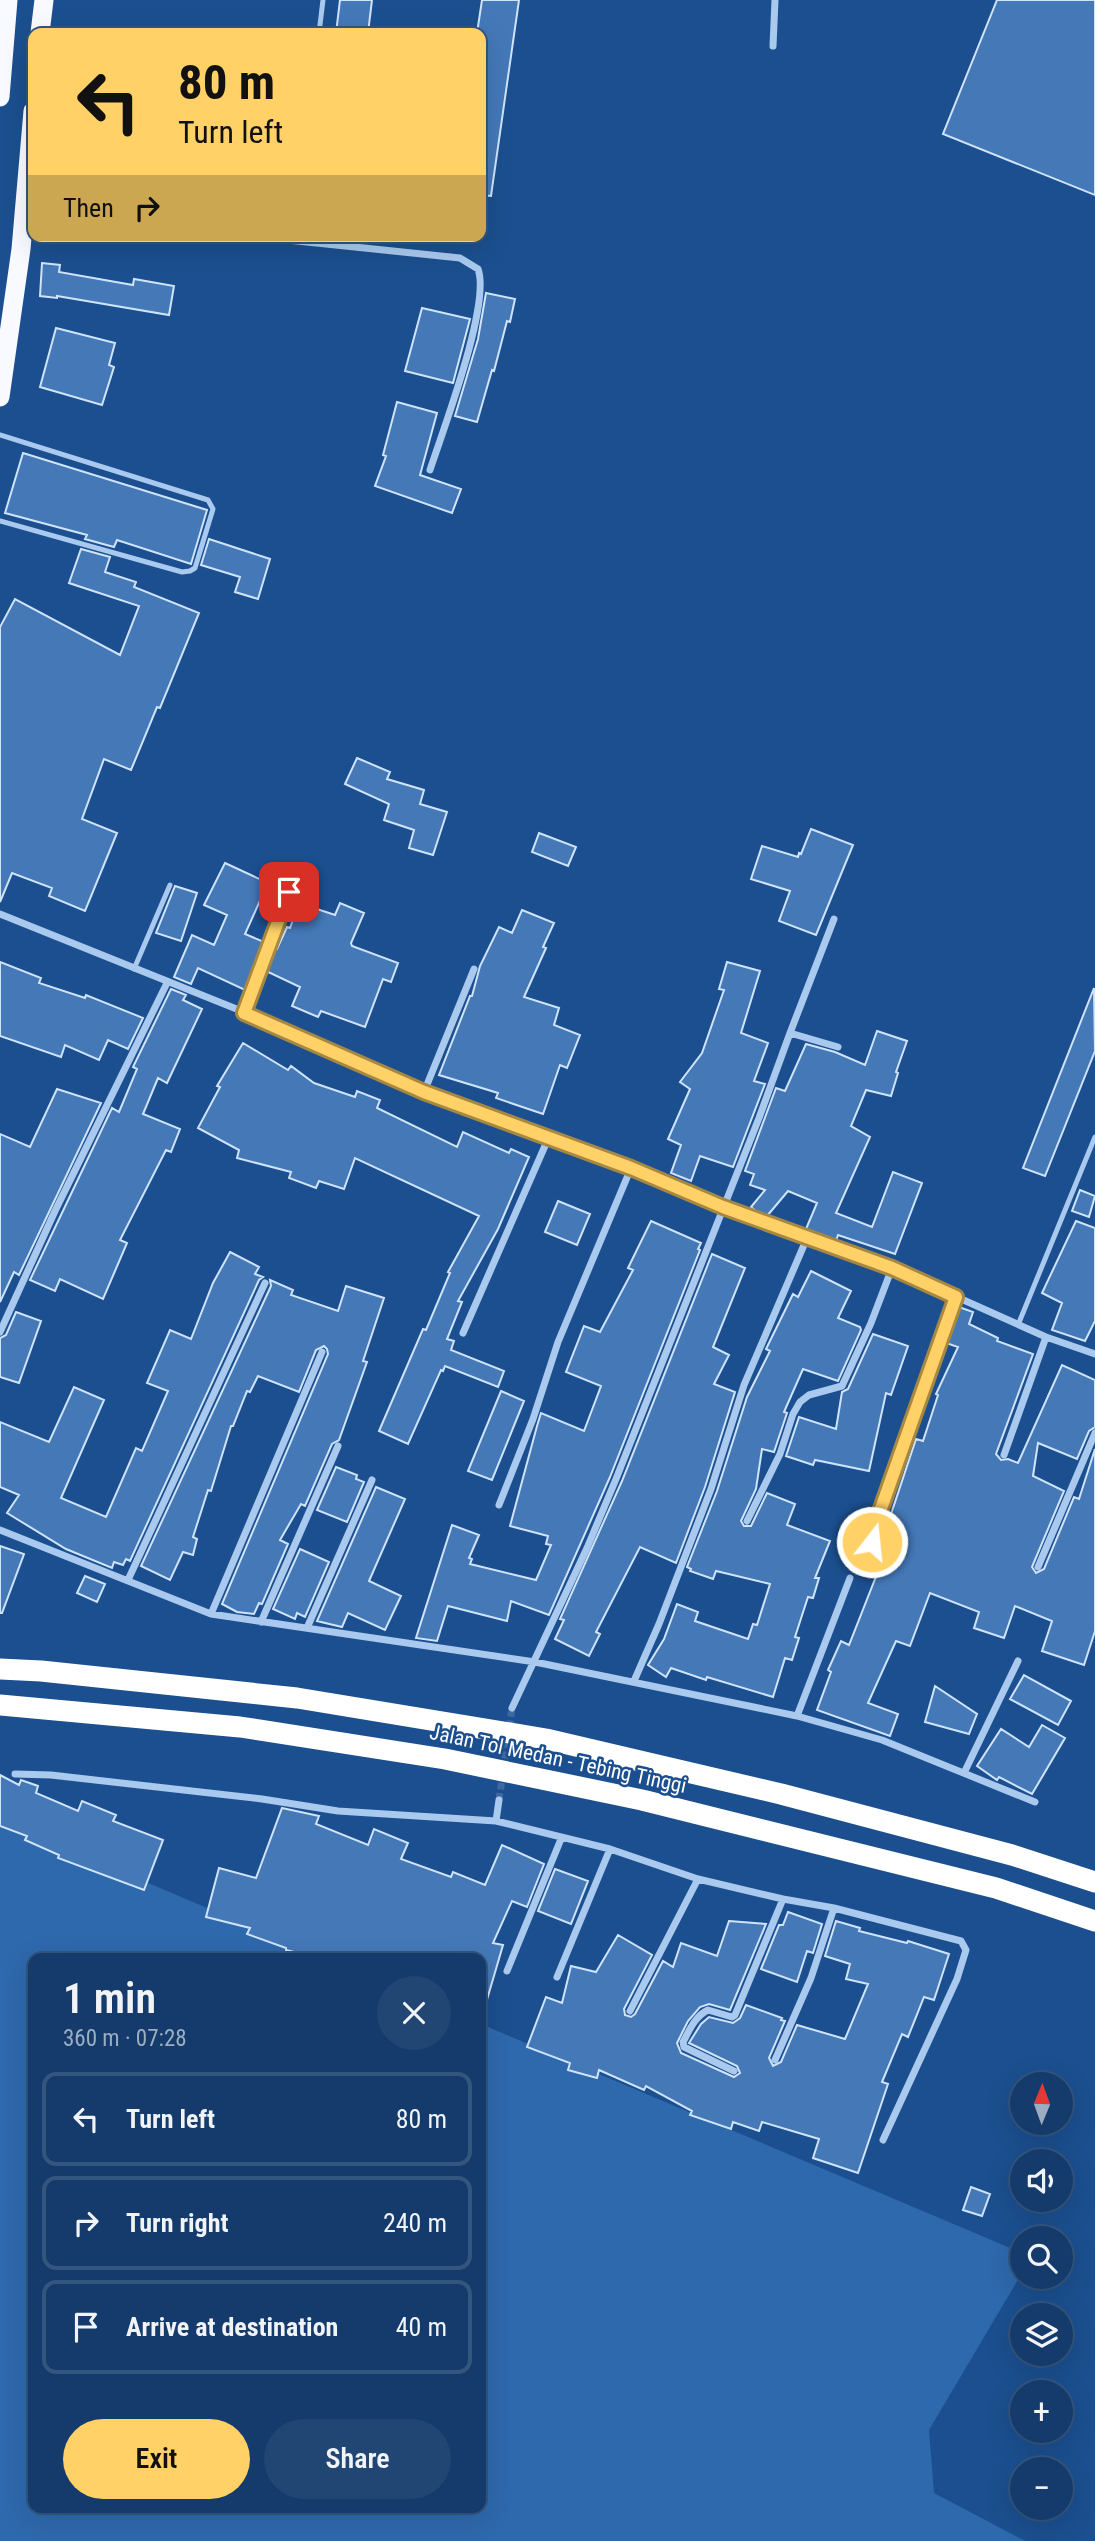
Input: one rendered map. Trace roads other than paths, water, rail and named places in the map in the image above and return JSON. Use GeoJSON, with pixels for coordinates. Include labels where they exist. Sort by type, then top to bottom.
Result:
{"type":"FeatureCollection","features":[{"type":"Feature","properties":{"kind":"highway"},"geometry":{"type":"LineString","coordinates":[[0,97],[8,0]]}},
{"type":"Feature","properties":{"kind":"highway"},"geometry":{"type":"LineString","coordinates":[[41,28],[44,0]]}},
{"type":"Feature","properties":{"kind":"highway"},"geometry":{"type":"LineString","coordinates":[[0,397],[21,248],[28,168]]}},
{"type":"Feature","properties":{"kind":"highway","name":"Jalan Tol Medan - Tebing Tinggi"},"geometry":{"type":"LineString","coordinates":[[0,1669],[297,1698],[546,1739],[794,1797],[1012,1855],[1095,1882]]}},
{"type":"Feature","properties":{"kind":"highway","name":"Jalan Tol Medan - Tebing Tinggi"},"geometry":{"type":"LineString","coordinates":[[0,1705],[240,1727],[445,1759],[642,1800],[996,1888],[1095,1921]]}},
{"type":"Feature","properties":{"kind":"street"},"geometry":{"type":"LineString","coordinates":[[773,46],[775,0]]}},
{"type":"Feature","properties":{"kind":"street"},"geometry":{"type":"LineString","coordinates":[[307,242],[460,258],[478,269],[482,283],[470,346],[430,470]]}},
{"type":"Feature","properties":{"kind":"street"},"geometry":{"type":"LineString","coordinates":[[244,1013],[295,877]]}},
{"type":"Feature","properties":{"kind":"street"},"geometry":{"type":"LineString","coordinates":[[0,914],[244,1013],[424,1092],[631,1168],[723,1207],[892,1268],[1046,1337],[1095,1354]]}},
{"type":"Feature","properties":{"kind":"street"},"geometry":{"type":"LineString","coordinates":[[512,1708],[606,1502],[649,1391],[675,1333],[760,1118],[834,919]]}},
{"type":"Feature","properties":{"kind":"street"},"geometry":{"type":"LineString","coordinates":[[424,1092],[474,968]]}},
{"type":"Feature","properties":{"kind":"street"},"geometry":{"type":"LineString","coordinates":[[0,1332],[55,1211],[167,983]]}},
{"type":"Feature","properties":{"kind":"street"},"geometry":{"type":"LineString","coordinates":[[790,1033],[838,1047]]}},
{"type":"Feature","properties":{"kind":"street"},"geometry":{"type":"LineString","coordinates":[[463,1333],[548,1139]]}},
{"type":"Feature","properties":{"kind":"street"},"geometry":{"type":"LineString","coordinates":[[499,1505],[533,1419],[558,1342],[631,1168]]}},
{"type":"Feature","properties":{"kind":"street"},"geometry":{"type":"LineString","coordinates":[[634,1681],[660,1624],[711,1489],[744,1385],[807,1238]]}},
{"type":"Feature","properties":{"kind":"street"},"geometry":{"type":"LineString","coordinates":[[747,1521],[780,1454],[793,1414],[800,1402],[809,1395],[842,1386],[871,1324],[892,1268]]}},
{"type":"Feature","properties":{"kind":"street"},"geometry":{"type":"LineString","coordinates":[[128,1580],[265,1283]]}},
{"type":"Feature","properties":{"kind":"street"},"geometry":{"type":"LineString","coordinates":[[872,1542],[872,1534],[956,1297]]}},
{"type":"Feature","properties":{"kind":"street"},"geometry":{"type":"LineString","coordinates":[[1004,1455],[1046,1337]]}},
{"type":"Feature","properties":{"kind":"street"},"geometry":{"type":"LineString","coordinates":[[211,1614],[322,1352]]}},
{"type":"Feature","properties":{"kind":"street"},"geometry":{"type":"LineString","coordinates":[[1038,1567],[1095,1433]]}},
{"type":"Feature","properties":{"kind":"street"},"geometry":{"type":"LineString","coordinates":[[261,1622],[338,1446]]}},
{"type":"Feature","properties":{"kind":"street"},"geometry":{"type":"LineString","coordinates":[[307,1628],[372,1480]]}},
{"type":"Feature","properties":{"kind":"street"},"geometry":{"type":"LineString","coordinates":[[0,1530],[211,1614],[535,1662],[797,1716],[882,1740],[1035,1802]]}},
{"type":"Feature","properties":{"kind":"street"},"geometry":{"type":"LineString","coordinates":[[797,1716],[850,1578]]}},
{"type":"Feature","properties":{"kind":"street"},"geometry":{"type":"LineString","coordinates":[[964,1773],[1018,1661]]}},
{"type":"Feature","properties":{"kind":"street"},"geometry":{"type":"LineString","coordinates":[[15,1774],[51,1775],[262,1798],[338,1811],[496,1821],[610,1849],[698,1879],[834,1908],[961,1941],[966,1947],[957,1979],[884,2140]]}},
{"type":"Feature","properties":{"kind":"street"},"geometry":{"type":"LineString","coordinates":[[496,1821],[499,1800]]}},
{"type":"Feature","properties":{"kind":"street"},"geometry":{"type":"LineString","coordinates":[[507,1971],[561,1839]]}},
{"type":"Feature","properties":{"kind":"street"},"geometry":{"type":"LineString","coordinates":[[556,1977],[610,1849]]}},
{"type":"Feature","properties":{"kind":"street"},"geometry":{"type":"LineString","coordinates":[[630,2011],[698,1879]]}},
{"type":"Feature","properties":{"kind":"street"},"geometry":{"type":"LineString","coordinates":[[734,2071],[684,2047],[683,2042],[704,2011],[732,2017],[736,2015],[783,1899]]}},
{"type":"Feature","properties":{"kind":"street"},"geometry":{"type":"LineString","coordinates":[[775,2060],[811,1978],[834,1908]]}},
{"type":"Feature","properties":{"kind":"lane"},"geometry":{"type":"LineString","coordinates":[[320,28],[323,0]]}},
{"type":"Feature","properties":{"kind":"lane"},"geometry":{"type":"LineString","coordinates":[[0,435],[208,500],[213,509],[195,568],[182,572],[0,521]]}},
{"type":"Feature","properties":{"kind":"lane"},"geometry":{"type":"LineString","coordinates":[[134,969],[170,885]]}},
{"type":"Feature","properties":{"kind":"lane"},"geometry":{"type":"LineString","coordinates":[[1018,1325],[1095,1137]]}},
{"type":"Feature","properties":{"kind":"tunnel"},"geometry":{"type":"LineString","coordinates":[[499,1800],[512,1708]]}}]}
